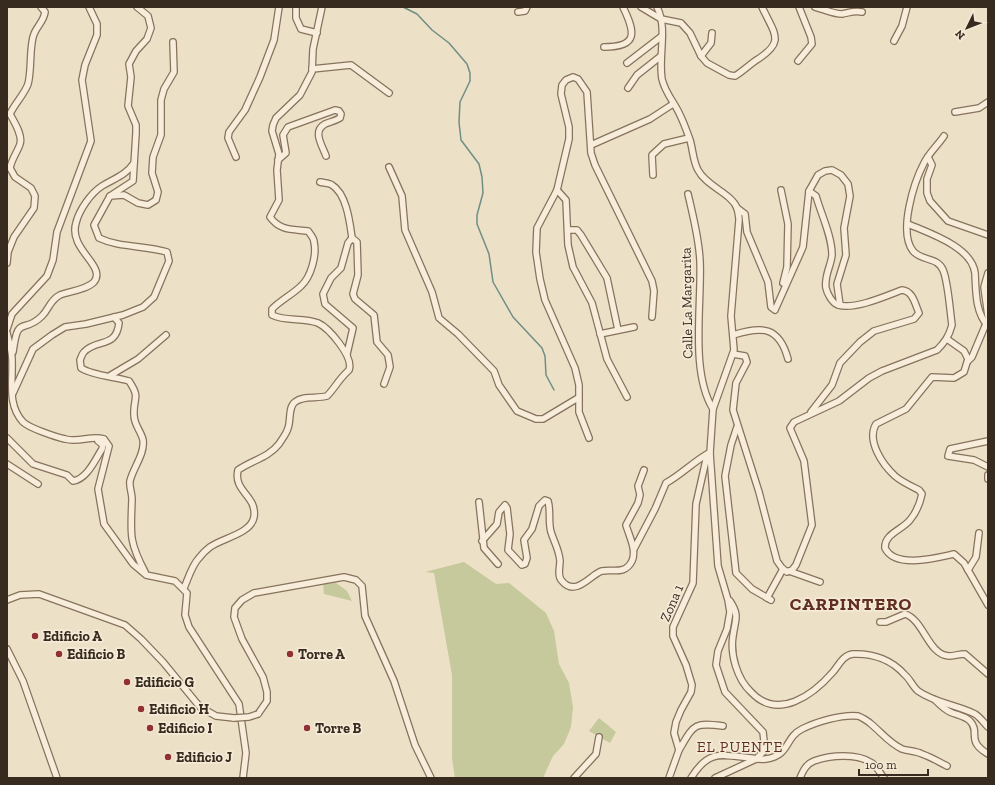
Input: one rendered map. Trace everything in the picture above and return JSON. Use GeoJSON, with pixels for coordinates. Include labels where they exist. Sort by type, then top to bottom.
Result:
{"type":"FeatureCollection","features":[{"type":"Feature","properties":{"kind":"street"},"geometry":{"type":"LineString","coordinates":[[7,263],[8,252],[14,237],[34,208],[35,196],[31,188],[15,178],[10,168],[12,157],[20,145],[20,137],[10,114],[14,105],[24,94],[28,83],[33,35],[44,17],[45,12],[41,7]]}},
{"type":"Feature","properties":{"kind":"street"},"geometry":{"type":"LineString","coordinates":[[7,329],[12,314],[47,276],[51,269],[57,232],[91,141],[82,80],[85,65],[96,35],[97,24],[89,7]]}},
{"type":"Feature","properties":{"kind":"street"},"geometry":{"type":"LineString","coordinates":[[12,394],[33,349],[65,327],[86,324],[114,317],[143,307],[154,297],[169,261],[167,252],[156,249],[111,243],[99,238],[94,225],[110,196],[133,181],[136,125],[128,106],[131,77],[129,64],[136,51],[147,39],[151,28],[148,16],[136,7]]}},
{"type":"Feature","properties":{"kind":"street"},"geometry":{"type":"LineString","coordinates":[[236,157],[228,138],[228,132],[245,110],[260,77],[274,40],[279,7]]}},
{"type":"Feature","properties":{"kind":"street"},"geometry":{"type":"LineString","coordinates":[[296,7],[296,18],[300,29],[317,33]]}},
{"type":"Feature","properties":{"kind":"street"},"geometry":{"type":"LineString","coordinates":[[184,588],[197,559],[210,547],[248,527],[254,518],[253,506],[248,494],[240,487],[236,478],[238,470],[247,463],[264,458],[278,445],[288,430],[291,418],[290,408],[294,402],[305,398],[322,397],[331,393],[337,382],[349,371],[350,364],[347,354],[333,336],[318,323],[294,318],[280,318],[272,315],[272,309],[280,300],[302,286],[308,275],[315,253],[314,240],[308,231],[283,229],[275,224],[270,217],[279,200],[279,154],[272,131],[276,118],[300,95],[312,69],[313,49],[322,7]]}},
{"type":"Feature","properties":{"kind":"street"},"geometry":{"type":"LineString","coordinates":[[518,12],[525,11],[527,7]]}},
{"type":"Feature","properties":{"kind":"street"},"geometry":{"type":"LineString","coordinates":[[604,47],[617,47],[624,44],[632,36],[633,30],[623,7]]}},
{"type":"Feature","properties":{"kind":"street"},"geometry":{"type":"LineString","coordinates":[[641,7],[661,19],[673,20],[686,28],[701,56],[713,67],[735,76],[770,51],[776,40],[762,7]]}},
{"type":"Feature","properties":{"kind":"street"},"geometry":{"type":"LineString","coordinates":[[657,7],[661,19],[663,81],[673,104],[680,113],[698,171],[709,183],[733,201],[737,208],[739,220],[731,316],[733,354],[713,409],[710,453],[718,566],[730,612],[727,629],[718,651],[716,665],[725,692],[763,732],[765,750],[756,759],[715,778]]}},
{"type":"Feature","properties":{"kind":"street"},"geometry":{"type":"LineString","coordinates":[[798,60],[812,44],[811,37],[799,7]]}},
{"type":"Feature","properties":{"kind":"street"},"geometry":{"type":"LineString","coordinates":[[815,7],[837,13],[854,10],[862,12]]}},
{"type":"Feature","properties":{"kind":"street"},"geometry":{"type":"LineString","coordinates":[[844,7],[848,12]]}},
{"type":"Feature","properties":{"kind":"street"},"geometry":{"type":"LineString","coordinates":[[894,41],[902,26],[907,7]]}},
{"type":"Feature","properties":{"kind":"street"},"geometry":{"type":"LineString","coordinates":[[701,56],[711,43],[712,33]]}},
{"type":"Feature","properties":{"kind":"street"},"geometry":{"type":"LineString","coordinates":[[627,62],[662,36]]}},
{"type":"Feature","properties":{"kind":"street"},"geometry":{"type":"LineString","coordinates":[[110,196],[124,195],[138,203],[148,205],[156,200],[158,192],[152,173],[153,157],[161,135],[161,100],[164,89],[174,72],[173,42]]}},
{"type":"Feature","properties":{"kind":"street"},"geometry":{"type":"LineString","coordinates":[[628,88],[637,75],[661,56]]}},
{"type":"Feature","properties":{"kind":"street"},"geometry":{"type":"LineString","coordinates":[[312,69],[351,65],[389,92]]}},
{"type":"Feature","properties":{"kind":"street"},"geometry":{"type":"LineString","coordinates":[[589,438],[579,412],[579,384],[575,368],[545,300],[536,252],[537,228],[557,190],[569,139],[569,127],[561,94],[562,85],[566,80],[573,78],[578,79],[587,92],[590,145],[594,165],[652,281],[654,291],[652,318]]}},
{"type":"Feature","properties":{"kind":"street"},"geometry":{"type":"LineString","coordinates":[[956,112],[979,108],[988,102]]}},
{"type":"Feature","properties":{"kind":"street"},"geometry":{"type":"LineString","coordinates":[[590,145],[650,118],[673,104]]}},
{"type":"Feature","properties":{"kind":"street"},"geometry":{"type":"LineString","coordinates":[[278,160],[286,154],[283,135],[288,127],[335,110],[339,111],[341,114],[340,118],[324,125],[319,130],[318,134],[326,156]]}},
{"type":"Feature","properties":{"kind":"street"},"geometry":{"type":"LineString","coordinates":[[737,427],[731,445],[725,476],[736,574],[752,590],[769,599],[786,570],[796,565],[812,525],[804,461],[790,428],[794,422],[839,401],[869,378],[882,371],[937,350],[947,339],[952,325],[943,270],[936,262],[917,255],[912,250],[908,240],[908,224],[912,196],[918,178],[928,157],[944,136]]}},
{"type":"Feature","properties":{"kind":"street"},"geometry":{"type":"LineString","coordinates":[[653,175],[652,155],[664,144],[689,138]]}},
{"type":"Feature","properties":{"kind":"street"},"geometry":{"type":"LineString","coordinates":[[928,157],[932,165],[927,179],[927,193],[930,201],[948,221],[988,235]]}},
{"type":"Feature","properties":{"kind":"street"},"geometry":{"type":"LineString","coordinates":[[134,163],[128,171],[101,186],[88,201],[76,223],[75,238],[96,268],[97,275],[95,281],[90,285],[58,296],[50,302],[42,315],[20,326],[15,334],[12,359],[12,394],[15,411],[23,423],[65,439],[78,442],[92,438],[104,439],[108,446],[98,489],[104,524],[133,564],[146,575],[175,581],[184,588],[187,597],[185,614],[190,627],[236,699],[242,713],[246,753],[243,778]]}},
{"type":"Feature","properties":{"kind":"street"},"geometry":{"type":"LineString","coordinates":[[389,167],[402,196],[406,230],[432,292],[439,318],[458,334],[494,371],[499,385],[517,411],[536,419],[543,419],[578,398]]}},
{"type":"Feature","properties":{"kind":"street"},"geometry":{"type":"LineString","coordinates":[[737,208],[745,214],[747,232],[766,273],[771,307],[775,310],[781,293],[803,247],[809,191],[818,175],[825,170],[832,170],[842,175],[848,184],[850,196],[844,228],[846,256],[837,284],[840,305]]}},
{"type":"Feature","properties":{"kind":"street"},"geometry":{"type":"LineString","coordinates":[[320,182],[332,184],[335,187],[344,202],[349,216],[352,238],[357,242],[358,275],[353,294],[355,298],[374,316],[377,342],[388,355],[390,368],[384,384]]}},
{"type":"Feature","properties":{"kind":"street"},"geometry":{"type":"LineString","coordinates":[[557,190],[566,200],[568,245],[573,267],[592,303],[606,359],[626,397]]}},
{"type":"Feature","properties":{"kind":"street"},"geometry":{"type":"LineString","coordinates":[[781,190],[788,224],[787,267],[781,293]]}},
{"type":"Feature","properties":{"kind":"street"},"geometry":{"type":"LineString","coordinates":[[809,191],[816,196],[830,245],[832,255],[826,278],[826,288],[834,302],[840,305],[854,305],[873,301],[902,290],[911,293],[919,313],[914,319],[874,331],[860,342],[840,363],[832,385],[810,414]]}},
{"type":"Feature","properties":{"kind":"street","name":"Calle La Margarita"},"geometry":{"type":"LineString","coordinates":[[688,194],[700,260],[699,327],[702,378],[704,392],[713,409]]}},
{"type":"Feature","properties":{"kind":"street"},"geometry":{"type":"LineString","coordinates":[[908,224],[955,246],[967,257],[974,272],[977,304],[988,321]]}},
{"type":"Feature","properties":{"kind":"street"},"geometry":{"type":"LineString","coordinates":[[568,230],[577,230],[581,235],[606,278],[618,330]]}},
{"type":"Feature","properties":{"kind":"street"},"geometry":{"type":"LineString","coordinates":[[347,354],[353,328],[325,304],[323,294],[331,278],[341,268],[348,243],[352,238]]}},
{"type":"Feature","properties":{"kind":"street"},"geometry":{"type":"LineString","coordinates":[[988,273],[984,287],[988,321],[964,372],[960,376],[954,378],[932,377],[906,409],[876,424],[873,434],[874,442],[884,463],[896,477],[919,490],[922,494],[920,503],[909,521],[888,537],[885,544],[887,553],[898,559],[920,561],[954,554],[964,563],[988,605]]}},
{"type":"Feature","properties":{"kind":"street"},"geometry":{"type":"LineString","coordinates":[[114,317],[119,324],[118,332],[112,340],[85,351],[80,360],[81,368],[88,373],[111,375],[129,381],[134,389],[137,400],[134,419],[143,440],[142,449],[130,482],[132,497],[130,536],[134,551],[146,575]]}},
{"type":"Feature","properties":{"kind":"street"},"geometry":{"type":"LineString","coordinates":[[600,334],[634,327]]}},
{"type":"Feature","properties":{"kind":"street"},"geometry":{"type":"LineString","coordinates":[[733,335],[749,330],[760,329],[771,332],[779,337],[788,359]]}},
{"type":"Feature","properties":{"kind":"street"},"geometry":{"type":"LineString","coordinates":[[7,333],[12,359]]}},
{"type":"Feature","properties":{"kind":"street"},"geometry":{"type":"LineString","coordinates":[[111,375],[138,359],[166,335]]}},
{"type":"Feature","properties":{"kind":"street"},"geometry":{"type":"LineString","coordinates":[[947,339],[964,351],[968,361]]}},
{"type":"Feature","properties":{"kind":"street"},"geometry":{"type":"LineString","coordinates":[[733,354],[742,354],[745,356],[747,362],[736,383],[733,394],[733,410],[737,427],[760,492],[777,561],[786,570],[820,582]]}},
{"type":"Feature","properties":{"kind":"street"},"geometry":{"type":"LineString","coordinates":[[7,438],[33,464],[66,475],[73,481],[79,480],[85,475],[102,449],[103,445],[98,441]]}},
{"type":"Feature","properties":{"kind":"street"},"geometry":{"type":"LineString","coordinates":[[988,441],[950,449],[948,456],[974,460],[988,467]]}},
{"type":"Feature","properties":{"kind":"street"},"geometry":{"type":"LineString","coordinates":[[634,549],[655,509],[666,483],[680,475],[696,460],[710,453]]}},
{"type":"Feature","properties":{"kind":"street","name":"Zona 1"},"geometry":{"type":"LineString","coordinates":[[679,750],[674,733],[681,710],[691,692],[692,685],[686,665],[673,636],[673,627],[693,583],[696,504],[706,460],[710,453]]}},
{"type":"Feature","properties":{"kind":"street"},"geometry":{"type":"LineString","coordinates":[[7,464],[38,484]]}},
{"type":"Feature","properties":{"kind":"street"},"geometry":{"type":"LineString","coordinates":[[482,541],[497,524],[499,512],[505,506],[507,508],[510,534],[508,550],[522,565],[525,564],[527,558],[524,540],[532,529],[539,506],[545,500],[548,501],[551,532],[559,549],[559,577],[563,583],[573,586],[584,584],[602,571],[619,571],[631,562],[634,556],[634,549],[626,525],[638,503],[640,495],[638,486],[644,470]]}},
{"type":"Feature","properties":{"kind":"street"},"geometry":{"type":"LineString","coordinates":[[479,502],[482,519],[482,541],[484,548],[498,564]]}},
{"type":"Feature","properties":{"kind":"street"},"geometry":{"type":"LineString","coordinates":[[968,570],[976,557],[979,533]]}},
{"type":"Feature","properties":{"kind":"street"},"geometry":{"type":"LineString","coordinates":[[7,600],[20,595],[39,594],[126,625],[152,649],[200,707],[216,716],[234,718],[249,717],[258,714],[267,701],[267,692],[263,677],[242,639],[234,617],[234,611],[237,605],[254,593],[344,578],[353,578],[362,586],[365,616],[394,681],[406,720],[430,778]]}},
{"type":"Feature","properties":{"kind":"street"},"geometry":{"type":"LineString","coordinates":[[728,600],[736,610],[733,653],[738,673],[750,692],[764,702],[784,705],[798,701],[825,680],[846,656],[852,654],[881,658],[896,665],[918,691],[976,715],[988,727]]}},
{"type":"Feature","properties":{"kind":"street"},"geometry":{"type":"LineString","coordinates":[[880,622],[886,622],[905,614],[910,616],[916,621],[930,643],[940,652],[949,656],[965,654],[988,674]]}},
{"type":"Feature","properties":{"kind":"street"},"geometry":{"type":"LineString","coordinates":[[7,650],[23,681],[57,778]]}},
{"type":"Feature","properties":{"kind":"street"},"geometry":{"type":"LineString","coordinates":[[934,698],[950,712],[969,720],[974,727],[974,742],[980,749],[988,754]]}},
{"type":"Feature","properties":{"kind":"street"},"geometry":{"type":"LineString","coordinates":[[691,778],[700,764],[715,755],[763,760],[776,758],[785,751],[790,740],[798,731],[814,723],[858,716],[902,748],[922,754],[947,766]]}},
{"type":"Feature","properties":{"kind":"street"},"geometry":{"type":"LineString","coordinates":[[669,778],[679,750],[692,728],[699,724],[723,726]]}},
{"type":"Feature","properties":{"kind":"street"},"geometry":{"type":"LineString","coordinates":[[574,778],[596,754],[599,737]]}},
{"type":"Feature","properties":{"kind":"street"},"geometry":{"type":"LineString","coordinates":[[800,778],[804,769],[813,762],[840,756],[860,758],[872,763],[884,778]]}},
{"type":"Feature","properties":{"kind":"green space"},"geometry":{"type":"Polygon","coordinates":[[[464,562],[496,584],[509,583],[546,613],[554,631],[559,664],[569,683],[573,707],[571,727],[564,744],[553,756],[543,778],[455,778],[452,758],[452,675],[434,573],[425,572],[464,562]]]}},
{"type":"Feature","properties":{"kind":"green space"},"geometry":{"type":"Polygon","coordinates":[[[336,583],[347,591],[352,601],[324,594],[323,584],[336,583]]]}},
{"type":"Feature","properties":{"kind":"green space"},"geometry":{"type":"Polygon","coordinates":[[[599,718],[616,732],[610,743],[589,731],[599,718]]]}},
{"type":"Feature","properties":{"kind":"waterway"},"geometry":{"type":"LineString","coordinates":[[403,7],[417,14],[432,30],[449,43],[467,64],[470,73],[470,81],[460,102],[459,122],[461,140],[479,164],[482,177],[483,193],[477,215],[477,224],[489,254],[493,282],[513,317],[542,348],[545,356],[546,375],[554,390]]}},
{"type":"Feature","properties":{"kind":"place","name":"Edificio A"},"geometry":{"type":"Point","coordinates":[35,636]}},
{"type":"Feature","properties":{"kind":"place","name":"Edificio B"},"geometry":{"type":"Point","coordinates":[59,654]}},
{"type":"Feature","properties":{"kind":"place","name":"Torre A"},"geometry":{"type":"Point","coordinates":[290,654]}},
{"type":"Feature","properties":{"kind":"place","name":"Edificio G"},"geometry":{"type":"Point","coordinates":[127,682]}},
{"type":"Feature","properties":{"kind":"place","name":"Edificio H"},"geometry":{"type":"Point","coordinates":[141,709]}},
{"type":"Feature","properties":{"kind":"place","name":"Edificio I"},"geometry":{"type":"Point","coordinates":[150,728]}},
{"type":"Feature","properties":{"kind":"place","name":"Torre B"},"geometry":{"type":"Point","coordinates":[307,728]}},
{"type":"Feature","properties":{"kind":"place","name":"Edificio J"},"geometry":{"type":"Point","coordinates":[168,757]}},
{"type":"Feature","properties":{"kind":"district","name":"CARPINTERO"},"geometry":{"type":"Point","coordinates":[851,604]}},
{"type":"Feature","properties":{"kind":"district","name":"EL PUENTE"},"geometry":{"type":"Point","coordinates":[740,747]}}]}
